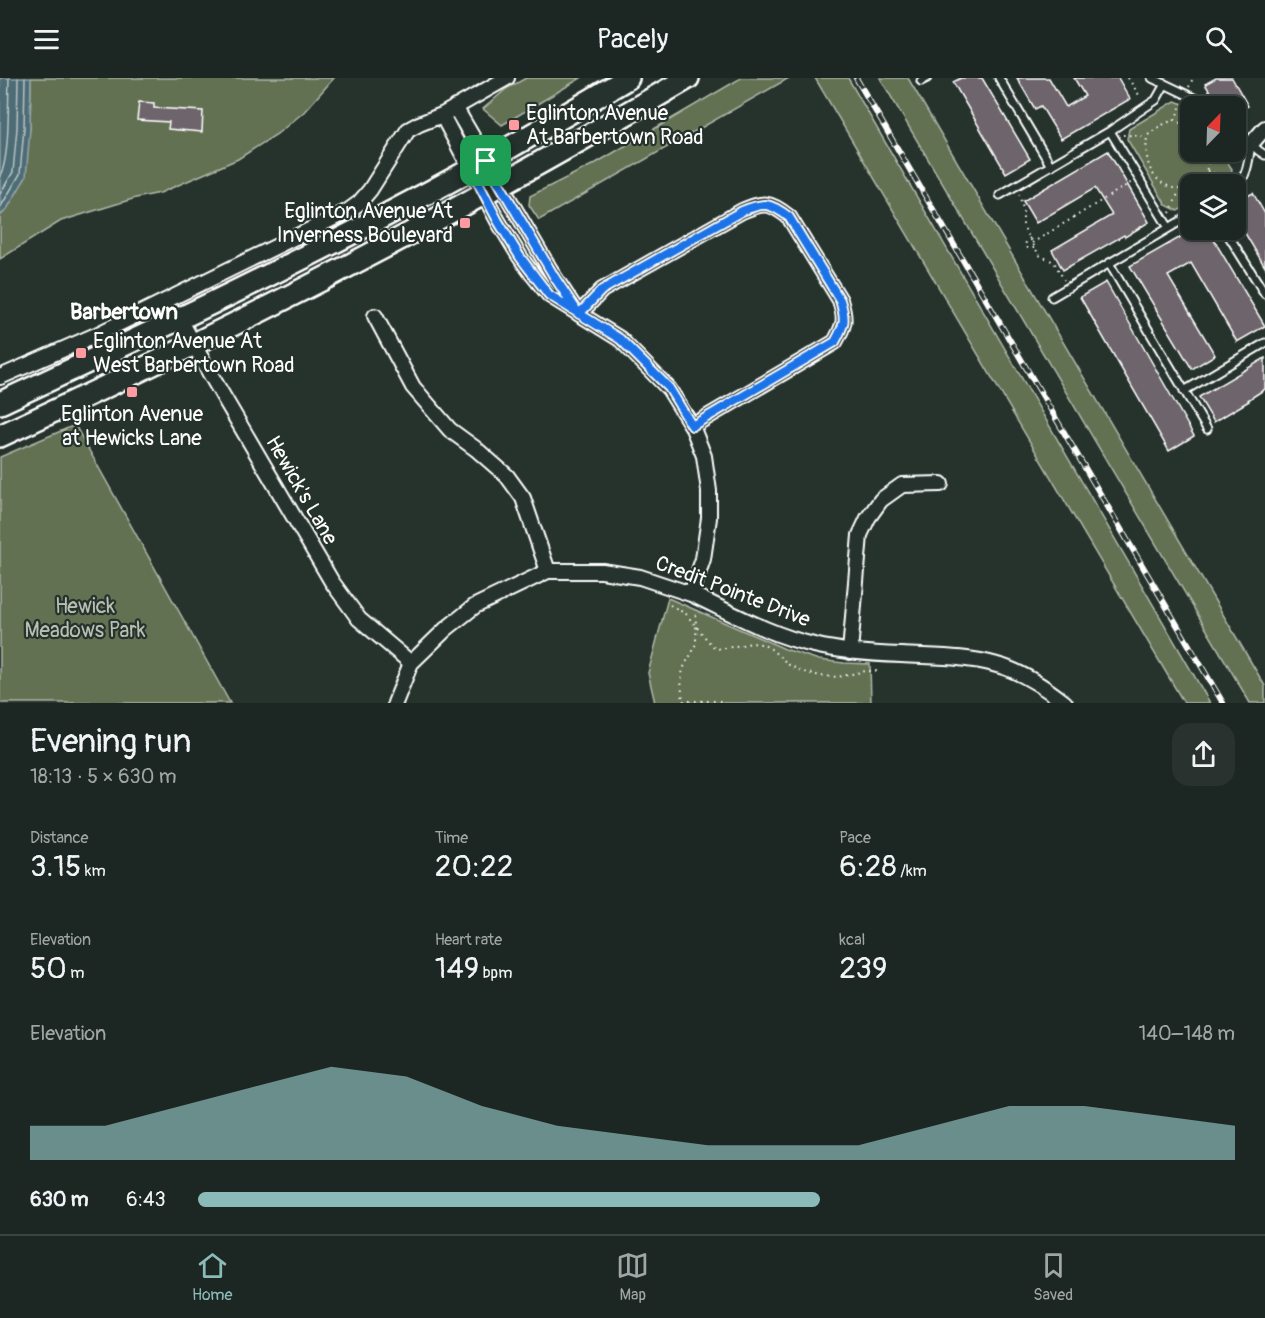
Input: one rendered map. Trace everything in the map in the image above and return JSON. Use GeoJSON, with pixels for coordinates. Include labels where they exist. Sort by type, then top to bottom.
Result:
{"type":"FeatureCollection","features":[{"type":"Feature","properties":{"kind":"main road"},"geometry":{"type":"LineString","coordinates":[[0,403],[180,319],[338,240],[479,165],[628,78]]}},
{"type":"Feature","properties":{"kind":"main road"},"geometry":{"type":"LineString","coordinates":[[0,436],[194,345],[385,248],[493,190],[688,78]]}},
{"type":"Feature","properties":{"kind":"street"},"geometry":{"type":"LineString","coordinates":[[0,377],[106,330],[348,211],[359,203],[370,190],[408,130],[442,115],[507,78]]}},
{"type":"Feature","properties":{"kind":"street"},"geometry":{"type":"LineString","coordinates":[[455,107],[479,165],[493,190],[579,314]]}},
{"type":"Feature","properties":{"kind":"street"},"geometry":{"type":"LineString","coordinates":[[442,115],[479,165]]}},
{"type":"Feature","properties":{"kind":"street"},"geometry":{"type":"LineString","coordinates":[[1251,144],[1265,128]]}},
{"type":"Feature","properties":{"kind":"street"},"geometry":{"type":"LineString","coordinates":[[493,190],[509,239],[549,295],[620,339],[643,360],[669,388],[692,426],[704,456],[709,491],[709,518],[694,600]]}},
{"type":"Feature","properties":{"kind":"street"},"geometry":{"type":"LineString","coordinates":[[579,314],[602,290],[742,211],[760,204],[778,208],[789,217],[840,300],[844,316],[843,328],[835,342],[692,426]]}},
{"type":"Feature","properties":{"kind":"street"},"geometry":{"type":"LineString","coordinates":[[375,316],[413,387],[450,430],[507,476],[523,498],[548,571]]}},
{"type":"Feature","properties":{"kind":"street","name":"Hewick's Lane"},"geometry":{"type":"LineString","coordinates":[[180,319],[332,582],[359,620],[411,663]]}},
{"type":"Feature","properties":{"kind":"street"},"geometry":{"type":"LineString","coordinates":[[850,652],[860,535],[868,518],[881,500],[902,485],[941,484]]}},
{"type":"Feature","properties":{"kind":"street","name":"Credit Pointe Drive"},"geometry":{"type":"LineString","coordinates":[[395,703],[411,663],[446,629],[475,606],[548,571],[602,571],[640,577],[776,634],[814,645],[850,652],[951,657],[998,665],[1030,679],[1065,703]]}},
{"type":"Feature","properties":{"kind":"lane"},"geometry":{"type":"LineString","coordinates":[[999,78],[1051,166]]}},
{"type":"Feature","properties":{"kind":"lane"},"geometry":{"type":"LineString","coordinates":[[1152,78],[1190,96]]}},
{"type":"Feature","properties":{"kind":"lane"},"geometry":{"type":"LineString","coordinates":[[1000,195],[1110,131],[1156,100],[1165,84]]}},
{"type":"Feature","properties":{"kind":"lane"},"geometry":{"type":"LineString","coordinates":[[1110,131],[1169,228]]}},
{"type":"Feature","properties":{"kind":"lane"},"geometry":{"type":"LineString","coordinates":[[1246,141],[1265,155]]}},
{"type":"Feature","properties":{"kind":"lane"},"geometry":{"type":"LineString","coordinates":[[1243,174],[1251,144]]}},
{"type":"Feature","properties":{"kind":"lane"},"geometry":{"type":"LineString","coordinates":[[1052,297],[1180,222]]}},
{"type":"Feature","properties":{"kind":"lane"},"geometry":{"type":"LineString","coordinates":[[1231,240],[1265,294]]}},
{"type":"Feature","properties":{"kind":"lane"},"geometry":{"type":"LineString","coordinates":[[1109,263],[1207,429]]}},
{"type":"Feature","properties":{"kind":"lane"},"geometry":{"type":"LineString","coordinates":[[1184,391],[1265,343]]}},
{"type":"Feature","properties":{"kind":"path"},"geometry":{"type":"LineString","coordinates":[[1128,78],[1147,106]]}},
{"type":"Feature","properties":{"kind":"path"},"geometry":{"type":"LineString","coordinates":[[1169,228],[1170,210],[1179,191],[1162,184],[1150,172],[1145,149],[1147,136],[1157,127],[1175,120],[1180,123]]}},
{"type":"Feature","properties":{"kind":"path"},"geometry":{"type":"LineString","coordinates":[[1110,131],[1125,135],[1147,136]]}},
{"type":"Feature","properties":{"kind":"path"},"geometry":{"type":"LineString","coordinates":[[1206,174],[1208,162]]}},
{"type":"Feature","properties":{"kind":"path"},"geometry":{"type":"LineString","coordinates":[[1207,171],[1214,174]]}},
{"type":"Feature","properties":{"kind":"path"},"geometry":{"type":"LineString","coordinates":[[1032,243],[1139,178]]}},
{"type":"Feature","properties":{"kind":"path"},"geometry":{"type":"LineString","coordinates":[[1016,186],[1023,209],[1023,226],[1039,255],[1054,262],[1068,288]]}},
{"type":"Feature","properties":{"kind":"path"},"geometry":{"type":"LineString","coordinates":[[1030,238],[1025,246],[1035,248]]}},
{"type":"Feature","properties":{"kind":"path"},"geometry":{"type":"LineString","coordinates":[[694,600],[696,639],[694,652],[685,665],[681,681],[682,702],[724,702]]}},
{"type":"Feature","properties":{"kind":"path"},"geometry":{"type":"LineString","coordinates":[[670,605],[686,614],[709,642],[720,649],[752,643],[762,644],[789,665],[803,672],[821,676],[838,677],[866,671],[881,671]]}},
{"type":"Feature","properties":{"kind":"green space"},"geometry":{"type":"Polygon","coordinates":[[[31,78],[334,78],[304,112],[277,134],[238,159],[160,193],[61,221],[0,259],[0,216],[7,209],[30,129],[31,78]]]}},
{"type":"Feature","properties":{"kind":"green space"},"geometry":{"type":"Polygon","coordinates":[[[526,78],[581,78],[502,125],[483,109],[506,89],[526,78]]]}},
{"type":"Feature","properties":{"kind":"green space"},"geometry":{"type":"Polygon","coordinates":[[[741,78],[789,78],[539,220],[529,205],[530,196],[596,163],[741,78]]]}},
{"type":"Feature","properties":{"kind":"green space"},"geometry":{"type":"Polygon","coordinates":[[[815,78],[848,78],[1210,703],[1184,703],[815,78]]]}},
{"type":"Feature","properties":{"kind":"green space"},"geometry":{"type":"Polygon","coordinates":[[[880,78],[908,78],[1265,686],[1265,703],[1250,703],[880,78]]]}},
{"type":"Feature","properties":{"kind":"green space"},"geometry":{"type":"Polygon","coordinates":[[[1175,101],[1180,103],[1180,162],[1227,162],[1232,169],[1231,174],[1180,174],[1180,210],[1178,211],[1166,205],[1127,139],[1129,129],[1175,101]]]}},
{"type":"Feature","properties":{"kind":"green space","name":"Hewick Meadows Park"},"geometry":{"type":"Polygon","coordinates":[[[75,425],[230,703],[0,703],[0,457],[75,425]]]}},
{"type":"Feature","properties":{"kind":"green space"},"geometry":{"type":"Polygon","coordinates":[[[668,598],[785,649],[819,660],[870,664],[871,703],[655,703],[648,673],[668,598]]]}},
{"type":"Feature","properties":{"kind":"water"},"geometry":{"type":"Polygon","coordinates":[[[0,78],[31,78],[26,177],[7,209],[0,216],[0,78]]]}},
{"type":"Feature","properties":{"kind":"building"},"geometry":{"type":"Polygon","coordinates":[[[961,78],[982,78],[1030,159],[1006,173],[953,82],[961,78]]]}},
{"type":"Feature","properties":{"kind":"building"},"geometry":{"type":"Polygon","coordinates":[[[1017,78],[1049,78],[1066,107],[1085,96],[1074,78],[1118,78],[1130,99],[1061,139],[1041,106],[1035,109],[1017,78]]]}},
{"type":"Feature","properties":{"kind":"building"},"geometry":{"type":"Polygon","coordinates":[[[1216,78],[1232,78],[1242,96],[1213,96],[1205,84],[1216,78]]]}},
{"type":"Feature","properties":{"kind":"building"},"geometry":{"type":"Polygon","coordinates":[[[139,102],[154,103],[154,108],[203,111],[202,132],[168,129],[169,122],[137,120],[139,102]]]}},
{"type":"Feature","properties":{"kind":"building"},"geometry":{"type":"Polygon","coordinates":[[[1108,151],[1149,222],[1063,270],[1052,250],[1112,215],[1095,188],[1036,223],[1023,201],[1108,151]]]}},
{"type":"Feature","properties":{"kind":"building"},"geometry":{"type":"Polygon","coordinates":[[[1253,193],[1265,214],[1265,267],[1246,235],[1246,197],[1253,193]]]}},
{"type":"Feature","properties":{"kind":"building"},"geometry":{"type":"Polygon","coordinates":[[[1180,237],[1180,240],[1214,240],[1265,326],[1237,342],[1191,263],[1168,276],[1215,355],[1192,369],[1130,266],[1180,237]]]}},
{"type":"Feature","properties":{"kind":"building"},"geometry":{"type":"Polygon","coordinates":[[[1106,282],[1194,436],[1169,451],[1080,297],[1106,282]]]}},
{"type":"Feature","properties":{"kind":"building"},"geometry":{"type":"Polygon","coordinates":[[[1265,358],[1265,389],[1214,422],[1199,397],[1265,358]]]}},
{"type":"Feature","properties":{"kind":"railway"},"geometry":{"type":"LineString","coordinates":[[856,78],[1223,703]]}},
{"type":"Feature","properties":{"kind":"place","name":"Eglinton Avenue At Barbertown Road"},"geometry":{"type":"Point","coordinates":[514,125]}},
{"type":"Feature","properties":{"kind":"place","name":"Eglinton Avenue At Inverness Boulevard"},"geometry":{"type":"Point","coordinates":[465,223]}},
{"type":"Feature","properties":{"kind":"place","name":"Eglinton Avenue At West Barbertown Road"},"geometry":{"type":"Point","coordinates":[81,353]}},
{"type":"Feature","properties":{"kind":"place","name":"Eglinton Avenue at Hewicks Lane"},"geometry":{"type":"Point","coordinates":[132,392]}},
{"type":"Feature","properties":{"kind":"district","name":"Barbertown"},"geometry":{"type":"Point","coordinates":[124,311]}},
{"type":"Feature","properties":{"kind":"route"},"geometry":{"type":"LineString","coordinates":[[486,161],[471,169],[498,221],[533,275],[549,295],[579,314],[620,339],[643,360],[669,388],[692,426],[835,342],[843,328],[844,316],[840,300],[789,217],[778,208],[760,204],[742,211],[602,290],[579,314],[555,278],[486,161]]}}]}
